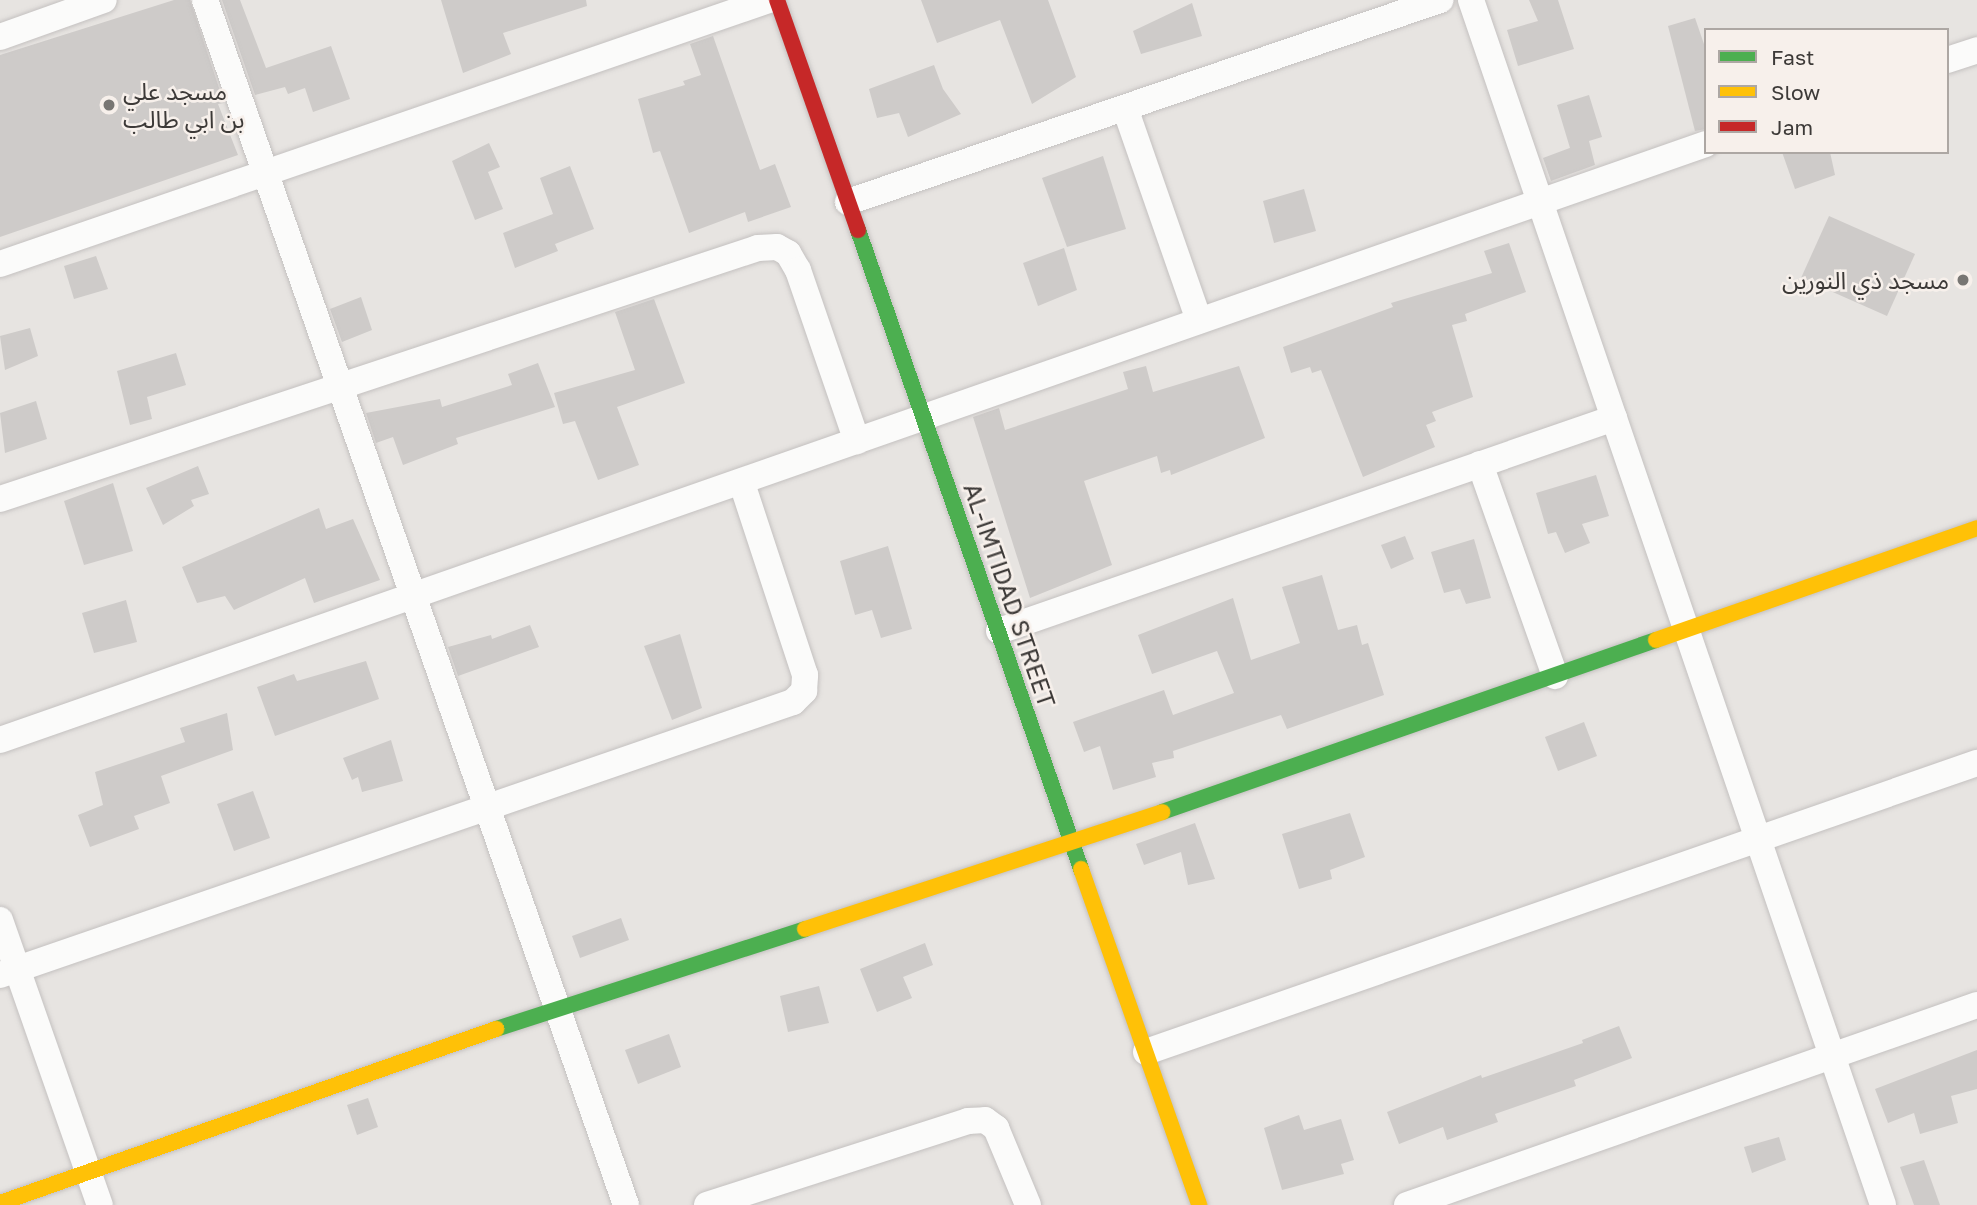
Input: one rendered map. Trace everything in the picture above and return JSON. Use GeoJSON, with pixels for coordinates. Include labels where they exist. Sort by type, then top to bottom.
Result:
{"type":"FeatureCollection","features":[{"type":"Feature","properties":{"kind":"street"},"geometry":{"type":"LineString","coordinates":[[0,37],[104,0]]}},
{"type":"Feature","properties":{"kind":"street"},"geometry":{"type":"LineString","coordinates":[[205,0],[626,1205]]}},
{"type":"Feature","properties":{"kind":"street"},"geometry":{"type":"LineString","coordinates":[[0,264],[769,0]]}},
{"type":"Feature","properties":{"kind":"street","name":"AL-IMTIDAD STREET"},"geometry":{"type":"LineString","coordinates":[[777,0],[1199,1205]]}},
{"type":"Feature","properties":{"kind":"street"},"geometry":{"type":"LineString","coordinates":[[848,202],[1440,0]]}},
{"type":"Feature","properties":{"kind":"street"},"geometry":{"type":"LineString","coordinates":[[1471,0],[1689,630],[1883,1205]]}},
{"type":"Feature","properties":{"kind":"street"},"geometry":{"type":"LineString","coordinates":[[1949,59],[1977,50]]}},
{"type":"Feature","properties":{"kind":"street"},"geometry":{"type":"LineString","coordinates":[[1125,108],[1199,320]]}},
{"type":"Feature","properties":{"kind":"street"},"geometry":{"type":"LineString","coordinates":[[0,740],[412,594],[742,484],[923,416],[1704,145]]}},
{"type":"Feature","properties":{"kind":"street"},"geometry":{"type":"LineString","coordinates":[[0,499],[758,248],[777,247],[788,253],[798,270],[856,440]]}},
{"type":"Feature","properties":{"kind":"street"},"geometry":{"type":"LineString","coordinates":[[999,631],[1614,418]]}},
{"type":"Feature","properties":{"kind":"street"},"geometry":{"type":"LineString","coordinates":[[1480,464],[1555,676]]}},
{"type":"Feature","properties":{"kind":"street"},"geometry":{"type":"LineString","coordinates":[[9,972],[793,702],[804,691],[805,675],[742,484]]}},
{"type":"Feature","properties":{"kind":"street"},"geometry":{"type":"LineString","coordinates":[[0,1203],[556,1008],[1074,843],[1977,528]]}},
{"type":"Feature","properties":{"kind":"street"},"geometry":{"type":"LineString","coordinates":[[1146,1052],[1977,764]]}},
{"type":"Feature","properties":{"kind":"street"},"geometry":{"type":"LineString","coordinates":[[0,920],[9,972],[100,1205]]}},
{"type":"Feature","properties":{"kind":"street"},"geometry":{"type":"LineString","coordinates":[[1407,1205],[1977,1005]]}},
{"type":"Feature","properties":{"kind":"street"},"geometry":{"type":"LineString","coordinates":[[707,1205],[968,1121],[985,1120],[996,1128],[1028,1205]]}},
{"type":"Feature","properties":{"kind":"building","name":"مسجد علي بن ابي طالب"},"geometry":{"type":"Polygon","coordinates":[[[174,0],[190,0],[224,103],[218,104],[238,155],[0,237],[0,55],[174,0]]]}},
{"type":"Feature","properties":{"kind":"building"},"geometry":{"type":"Polygon","coordinates":[[[222,0],[240,0],[266,68],[331,46],[350,99],[313,112],[305,88],[288,94],[285,87],[255,95],[222,0]]]}},
{"type":"Feature","properties":{"kind":"building"},"geometry":{"type":"Polygon","coordinates":[[[441,0],[586,0],[587,6],[503,33],[511,54],[463,73],[441,0]]]}},
{"type":"Feature","properties":{"kind":"building"},"geometry":{"type":"Polygon","coordinates":[[[921,0],[1048,0],[1076,77],[1032,104],[1000,20],[937,43],[921,0]]]}},
{"type":"Feature","properties":{"kind":"building"},"geometry":{"type":"Polygon","coordinates":[[[1529,0],[1558,0],[1574,49],[1518,66],[1507,30],[1538,21],[1529,0]]]}},
{"type":"Feature","properties":{"kind":"building"},"geometry":{"type":"Polygon","coordinates":[[[1192,3],[1202,36],[1141,54],[1133,31],[1192,3]]]}},
{"type":"Feature","properties":{"kind":"building"},"geometry":{"type":"Polygon","coordinates":[[[1695,18],[1704,44],[1704,129],[1695,131],[1668,26],[1695,18]]]}},
{"type":"Feature","properties":{"kind":"building"},"geometry":{"type":"Polygon","coordinates":[[[713,36],[760,170],[775,164],[791,207],[748,222],[745,212],[689,233],[660,151],[653,153],[638,99],[685,85],[683,81],[701,75],[690,44],[713,36]]]}},
{"type":"Feature","properties":{"kind":"building"},"geometry":{"type":"Polygon","coordinates":[[[934,65],[943,89],[961,114],[908,137],[899,113],[877,118],[869,89],[934,65]]]}},
{"type":"Feature","properties":{"kind":"building"},"geometry":{"type":"Polygon","coordinates":[[[1589,95],[1602,137],[1589,141],[1595,165],[1551,181],[1543,158],[1570,148],[1557,105],[1589,95]]]}},
{"type":"Feature","properties":{"kind":"building"},"geometry":{"type":"Polygon","coordinates":[[[489,143],[500,167],[488,172],[503,209],[475,220],[452,161],[489,143]]]}},
{"type":"Feature","properties":{"kind":"building"},"geometry":{"type":"Polygon","coordinates":[[[1783,154],[1830,154],[1835,175],[1795,189],[1783,154]]]}},
{"type":"Feature","properties":{"kind":"building"},"geometry":{"type":"Polygon","coordinates":[[[1103,156],[1126,229],[1067,247],[1042,178],[1103,156]]]}},
{"type":"Feature","properties":{"kind":"building"},"geometry":{"type":"Polygon","coordinates":[[[570,166],[594,229],[555,244],[558,251],[515,268],[503,233],[553,214],[540,178],[570,166]]]}},
{"type":"Feature","properties":{"kind":"building"},"geometry":{"type":"Polygon","coordinates":[[[1304,189],[1316,231],[1274,243],[1263,201],[1304,189]]]}},
{"type":"Feature","properties":{"kind":"building"},"geometry":{"type":"Polygon","coordinates":[[[1829,216],[1915,254],[1887,316],[1801,278],[1829,216]]]}},
{"type":"Feature","properties":{"kind":"building"},"geometry":{"type":"Polygon","coordinates":[[[1509,243],[1526,292],[1465,314],[1467,321],[1452,325],[1473,397],[1432,412],[1436,421],[1426,425],[1435,447],[1363,477],[1321,370],[1312,373],[1310,367],[1291,373],[1283,347],[1393,307],[1391,303],[1492,273],[1484,251],[1509,243]]]}},
{"type":"Feature","properties":{"kind":"building"},"geometry":{"type":"Polygon","coordinates":[[[1064,248],[1077,290],[1038,306],[1023,263],[1064,248]]]}},
{"type":"Feature","properties":{"kind":"building"},"geometry":{"type":"Polygon","coordinates":[[[96,256],[108,289],[74,299],[64,266],[96,256]]]}},
{"type":"Feature","properties":{"kind":"building"},"geometry":{"type":"Polygon","coordinates":[[[361,297],[372,330],[342,342],[330,309],[361,297]]]}},
{"type":"Feature","properties":{"kind":"building"},"geometry":{"type":"Polygon","coordinates":[[[654,299],[685,383],[617,407],[639,465],[598,480],[575,421],[563,424],[554,393],[635,370],[615,312],[654,299]]]}},
{"type":"Feature","properties":{"kind":"building"},"geometry":{"type":"Polygon","coordinates":[[[30,328],[38,356],[5,370],[0,336],[30,328]]]}},
{"type":"Feature","properties":{"kind":"building"},"geometry":{"type":"Polygon","coordinates":[[[176,353],[186,385],[147,397],[152,419],[130,425],[117,371],[176,353]]]}},
{"type":"Feature","properties":{"kind":"building"},"geometry":{"type":"Polygon","coordinates":[[[538,363],[555,407],[456,438],[458,444],[403,465],[393,437],[376,443],[366,413],[440,399],[442,407],[512,385],[508,374],[538,363]]]}},
{"type":"Feature","properties":{"kind":"building"},"geometry":{"type":"Polygon","coordinates":[[[1146,366],[1153,392],[1239,366],[1265,438],[1171,475],[1170,470],[1161,473],[1157,456],[1084,481],[1112,565],[1030,598],[973,417],[999,408],[1005,430],[1128,389],[1123,372],[1146,366]]]}},
{"type":"Feature","properties":{"kind":"building"},"geometry":{"type":"Polygon","coordinates":[[[36,401],[47,439],[5,453],[0,413],[36,401]]]}},
{"type":"Feature","properties":{"kind":"building"},"geometry":{"type":"Polygon","coordinates":[[[198,466],[209,494],[191,500],[194,506],[163,525],[146,488],[198,466]]]}},
{"type":"Feature","properties":{"kind":"building"},"geometry":{"type":"Polygon","coordinates":[[[1596,475],[1609,516],[1582,524],[1590,543],[1565,553],[1556,532],[1548,534],[1536,493],[1596,475]]]}},
{"type":"Feature","properties":{"kind":"building"},"geometry":{"type":"Polygon","coordinates":[[[113,483],[133,551],[84,565],[64,501],[113,483]]]}},
{"type":"Feature","properties":{"kind":"building"},"geometry":{"type":"Polygon","coordinates":[[[319,508],[326,529],[353,519],[380,580],[314,603],[305,578],[234,610],[225,596],[197,603],[182,567],[319,508]]]}},
{"type":"Feature","properties":{"kind":"building"},"geometry":{"type":"Polygon","coordinates":[[[1405,536],[1414,559],[1391,569],[1381,545],[1405,536]]]}},
{"type":"Feature","properties":{"kind":"building"},"geometry":{"type":"Polygon","coordinates":[[[1474,539],[1491,598],[1466,604],[1460,589],[1444,593],[1431,552],[1474,539]]]}},
{"type":"Feature","properties":{"kind":"building"},"geometry":{"type":"Polygon","coordinates":[[[888,546],[912,629],[881,638],[872,610],[855,615],[840,561],[888,546]]]}},
{"type":"Feature","properties":{"kind":"building"},"geometry":{"type":"Polygon","coordinates":[[[1322,575],[1338,630],[1357,625],[1362,645],[1368,643],[1384,695],[1287,729],[1281,715],[1173,751],[1174,758],[1152,763],[1156,777],[1113,790],[1100,746],[1084,752],[1073,722],[1164,690],[1173,715],[1234,693],[1217,651],[1152,674],[1138,635],[1233,598],[1251,660],[1300,643],[1282,587],[1322,575]]]}},
{"type":"Feature","properties":{"kind":"building"},"geometry":{"type":"Polygon","coordinates":[[[126,600],[137,642],[94,653],[82,613],[126,600]]]}},
{"type":"Feature","properties":{"kind":"building"},"geometry":{"type":"Polygon","coordinates":[[[530,625],[539,647],[458,676],[448,647],[491,635],[492,639],[530,625]]]}},
{"type":"Feature","properties":{"kind":"building"},"geometry":{"type":"Polygon","coordinates":[[[680,634],[702,708],[672,720],[644,646],[680,634]]]}},
{"type":"Feature","properties":{"kind":"building"},"geometry":{"type":"Polygon","coordinates":[[[366,661],[379,699],[275,736],[257,687],[294,674],[297,681],[366,661]]]}},
{"type":"Feature","properties":{"kind":"building"},"geometry":{"type":"Polygon","coordinates":[[[227,713],[233,750],[161,776],[170,803],[134,816],[139,829],[90,847],[78,815],[103,805],[95,772],[185,742],[180,728],[227,713]]]}},
{"type":"Feature","properties":{"kind":"building"},"geometry":{"type":"Polygon","coordinates":[[[1584,722],[1597,756],[1558,771],[1545,737],[1584,722]]]}},
{"type":"Feature","properties":{"kind":"building"},"geometry":{"type":"Polygon","coordinates":[[[391,740],[403,781],[362,792],[358,777],[352,780],[343,758],[391,740]]]}},
{"type":"Feature","properties":{"kind":"building"},"geometry":{"type":"Polygon","coordinates":[[[253,791],[270,838],[234,851],[217,804],[253,791]]]}},
{"type":"Feature","properties":{"kind":"building"},"geometry":{"type":"Polygon","coordinates":[[[1350,813],[1365,857],[1330,870],[1332,879],[1299,889],[1282,834],[1350,813]]]}},
{"type":"Feature","properties":{"kind":"building"},"geometry":{"type":"Polygon","coordinates":[[[1195,823],[1215,879],[1188,885],[1181,852],[1144,865],[1136,844],[1195,823]]]}},
{"type":"Feature","properties":{"kind":"building"},"geometry":{"type":"Polygon","coordinates":[[[621,918],[629,940],[580,958],[572,936],[621,918]]]}},
{"type":"Feature","properties":{"kind":"building"},"geometry":{"type":"Polygon","coordinates":[[[925,943],[933,965],[903,977],[912,998],[877,1012],[860,969],[925,943]]]}},
{"type":"Feature","properties":{"kind":"building"},"geometry":{"type":"Polygon","coordinates":[[[819,986],[829,1023],[788,1032],[780,996],[819,986]]]}},
{"type":"Feature","properties":{"kind":"building"},"geometry":{"type":"Polygon","coordinates":[[[1619,1026],[1632,1058],[1574,1080],[1576,1086],[1495,1114],[1498,1122],[1447,1140],[1443,1127],[1399,1144],[1387,1112],[1481,1075],[1482,1078],[1583,1043],[1582,1040],[1619,1026]]]}},
{"type":"Feature","properties":{"kind":"building"},"geometry":{"type":"Polygon","coordinates":[[[669,1034],[681,1067],[638,1084],[625,1050],[669,1034]]]}},
{"type":"Feature","properties":{"kind":"building"},"geometry":{"type":"Polygon","coordinates":[[[1977,1050],[1977,1089],[1951,1096],[1958,1123],[1920,1134],[1914,1113],[1888,1123],[1875,1089],[1977,1050]]]}},
{"type":"Feature","properties":{"kind":"building"},"geometry":{"type":"Polygon","coordinates":[[[368,1098],[378,1127],[357,1135],[347,1105],[368,1098]]]}},
{"type":"Feature","properties":{"kind":"building"},"geometry":{"type":"Polygon","coordinates":[[[1299,1115],[1304,1130],[1341,1119],[1354,1160],[1341,1164],[1344,1174],[1282,1190],[1264,1128],[1299,1115]]]}},
{"type":"Feature","properties":{"kind":"building"},"geometry":{"type":"Polygon","coordinates":[[[1779,1137],[1786,1160],[1752,1173],[1744,1147],[1779,1137]]]}},
{"type":"Feature","properties":{"kind":"building"},"geometry":{"type":"Polygon","coordinates":[[[1924,1160],[1940,1205],[1914,1205],[1900,1167],[1924,1160]]]}},
{"type":"Feature","properties":{"kind":"traffic: fast"},"geometry":{"type":"LineString","coordinates":[[858,230],[1081,869]]}},
{"type":"Feature","properties":{"kind":"traffic: fast"},"geometry":{"type":"LineString","coordinates":[[1162,812],[1656,640]]}},
{"type":"Feature","properties":{"kind":"traffic: fast"},"geometry":{"type":"LineString","coordinates":[[496,1029],[805,929]]}},
{"type":"Feature","properties":{"kind":"traffic: slow"},"geometry":{"type":"LineString","coordinates":[[1656,640],[1977,528]]}},
{"type":"Feature","properties":{"kind":"traffic: slow"},"geometry":{"type":"LineString","coordinates":[[805,929],[1162,812]]}},
{"type":"Feature","properties":{"kind":"traffic: slow"},"geometry":{"type":"LineString","coordinates":[[1081,869],[1199,1205]]}},
{"type":"Feature","properties":{"kind":"traffic: slow"},"geometry":{"type":"LineString","coordinates":[[0,1203],[496,1029]]}},
{"type":"Feature","properties":{"kind":"traffic: jam"},"geometry":{"type":"LineString","coordinates":[[777,0],[858,230]]}},
{"type":"Feature","properties":{"kind":"place","name":"مسجد علي بن ابي طالب"},"geometry":{"type":"Point","coordinates":[109,105]}},
{"type":"Feature","properties":{"kind":"place","name":"مسجد ذي النورين"},"geometry":{"type":"Point","coordinates":[1963,280]}}]}
